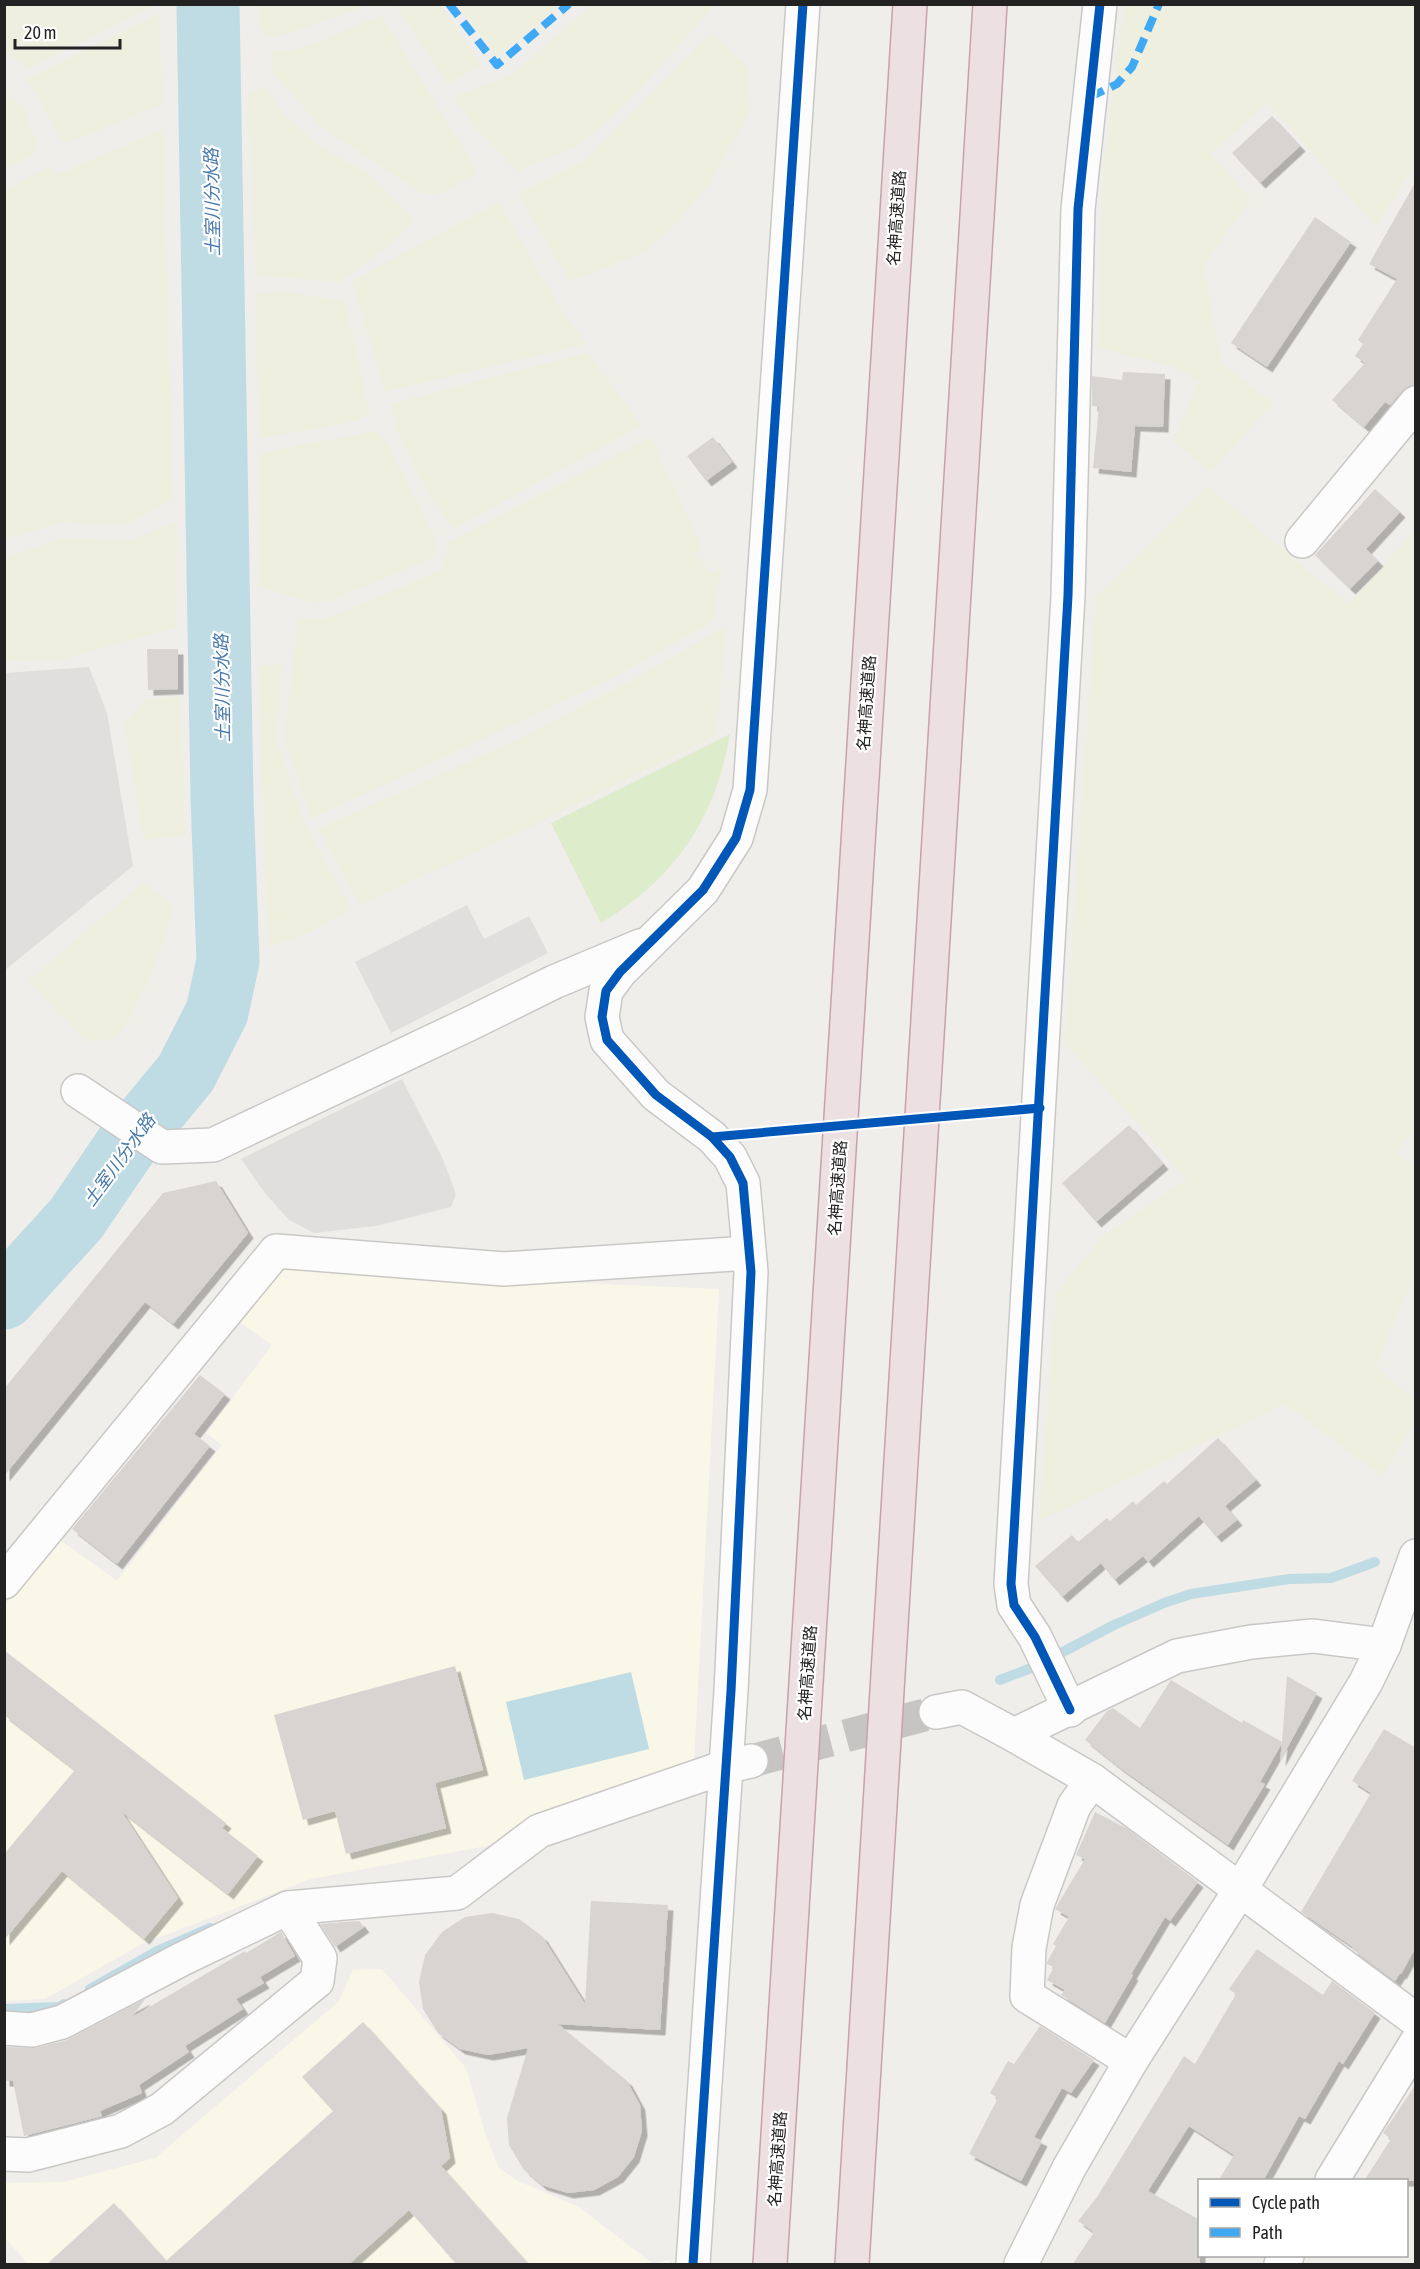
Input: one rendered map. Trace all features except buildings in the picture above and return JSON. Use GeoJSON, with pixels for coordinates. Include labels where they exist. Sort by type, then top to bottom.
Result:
{"type":"FeatureCollection","features":[{"type":"Feature","properties":{"kind":"highway","name":"名神高速道路"},"geometry":{"type":"LineString","coordinates":[[770,2265],[909,4]]}},
{"type":"Feature","properties":{"kind":"highway"},"geometry":{"type":"LineString","coordinates":[[852,2265],[990,4]]}},
{"type":"Feature","properties":{"kind":"street"},"geometry":{"type":"LineString","coordinates":[[693,2265],[738,1764],[731,1691],[750,1296],[749,1252],[743,1183],[730,1157],[712,1137],[656,1095],[607,1040],[602,1017],[606,990],[620,972],[703,890],[736,838],[750,790],[803,4]]}},
{"type":"Feature","properties":{"kind":"street"},"geometry":{"type":"LineString","coordinates":[[1067,1704],[1042,1650],[1014,1605],[1011,1564],[1041,1090],[1068,596],[1078,209],[1100,4]]}},
{"type":"Feature","properties":{"kind":"street"},"geometry":{"type":"LineString","coordinates":[[1302,541],[1410,425]]}},
{"type":"Feature","properties":{"kind":"street"},"geometry":{"type":"LineString","coordinates":[[78,1091],[162,1147],[213,1145],[554,982],[650,942]]}},
{"type":"Feature","properties":{"kind":"street"},"geometry":{"type":"LineString","coordinates":[[4,1582],[276,1251],[504,1269],[749,1252]]}},
{"type":"Feature","properties":{"kind":"street"},"geometry":{"type":"LineString","coordinates":[[1021,2265],[1069,2168],[1131,2061],[1240,1890],[1366,1682],[1384,1645],[1416,1556]]}},
{"type":"Feature","properties":{"kind":"street"},"geometry":{"type":"LineString","coordinates":[[1014,1735],[1067,1704],[1177,1656],[1251,1642],[1313,1636],[1384,1645]]}},
{"type":"Feature","properties":{"kind":"street"},"geometry":{"type":"LineString","coordinates":[[936,1712],[962,1707],[1092,1780],[1416,2020]]}},
{"type":"Feature","properties":{"kind":"street"},"geometry":{"type":"LineString","coordinates":[[4,2028],[32,2030],[62,2022],[182,1959],[288,1908],[457,1893],[539,1831],[738,1764]]}},
{"type":"Feature","properties":{"kind":"street"},"geometry":{"type":"LineString","coordinates":[[1092,1780],[1074,1806],[1037,1905],[1029,1948],[1027,1996],[1131,2061]]}},
{"type":"Feature","properties":{"kind":"street"},"geometry":{"type":"LineString","coordinates":[[4,2154],[28,2155],[121,2131],[162,2109],[317,1981],[320,1958],[288,1908]]}},
{"type":"Feature","properties":{"kind":"street"},"geometry":{"type":"LineString","coordinates":[[1333,2179],[1416,2043]]}},
{"type":"Feature","properties":{"kind":"shaded area"},"geometry":{"type":"Polygon","coordinates":[[[89,667],[107,713],[133,866],[5,970],[5,673],[89,667]]]}},
{"type":"Feature","properties":{"kind":"shaded area"},"geometry":{"type":"Polygon","coordinates":[[[467,905],[484,939],[529,916],[548,953],[391,1033],[355,962],[467,905]]]}},
{"type":"Feature","properties":{"kind":"shaded area"},"geometry":{"type":"Polygon","coordinates":[[[402,1079],[442,1157],[456,1194],[451,1207],[376,1226],[314,1233],[289,1220],[265,1193],[241,1159],[402,1079]]]}},
{"type":"Feature","properties":{"kind":"shaded area"},"geometry":{"type":"Polygon","coordinates":[[[277,1270],[719,1289],[694,1763],[497,1844],[311,1879],[142,1944],[45,1999],[5,2001],[5,1605],[59,1539],[117,1581],[222,1445],[206,1433],[272,1345],[238,1321],[277,1270]]]}},
{"type":"Feature","properties":{"kind":"shaded area"},"geometry":{"type":"Polygon","coordinates":[[[382,1969],[466,2068],[486,2136],[499,2168],[516,2180],[579,2207],[653,2264],[28,2264],[5,2238],[4,2183],[63,2182],[155,2158],[338,2002],[353,1970],[382,1969]]]}},
{"type":"Feature","properties":{"kind":"shaded area"},"geometry":{"type":"Polygon","coordinates":[[[669,2260],[669,2264],[653,2264],[669,2260]]]}},
{"type":"Feature","properties":{"kind":"green space"},"geometry":{"type":"Polygon","coordinates":[[[5,4],[155,5],[28,68],[5,52],[5,4]]]}},
{"type":"Feature","properties":{"kind":"green space"},"geometry":{"type":"Polygon","coordinates":[[[257,4],[368,5],[280,36],[268,37],[259,24],[257,4]]]}},
{"type":"Feature","properties":{"kind":"green space"},"geometry":{"type":"Polygon","coordinates":[[[396,5],[440,5],[482,65],[447,84],[396,5]]]}},
{"type":"Feature","properties":{"kind":"green space"},"geometry":{"type":"Polygon","coordinates":[[[457,5],[560,5],[498,56],[457,5]]]}},
{"type":"Feature","properties":{"kind":"green space"},"geometry":{"type":"Polygon","coordinates":[[[593,5],[715,5],[638,91],[603,125],[577,146],[518,171],[478,131],[454,97],[509,76],[593,5]]]}},
{"type":"Feature","properties":{"kind":"green space"},"geometry":{"type":"Polygon","coordinates":[[[1124,5],[1415,5],[1415,165],[1376,227],[1268,103],[1210,154],[1251,199],[1204,265],[1221,363],[1273,403],[1211,472],[1173,440],[1200,381],[1175,367],[1099,348],[1103,171],[1124,5]]]}},
{"type":"Feature","properties":{"kind":"green space"},"geometry":{"type":"Polygon","coordinates":[[[159,14],[163,104],[64,144],[27,79],[159,14]]]}},
{"type":"Feature","properties":{"kind":"green space"},"geometry":{"type":"Polygon","coordinates":[[[381,15],[478,172],[441,194],[422,193],[320,126],[271,71],[272,51],[292,50],[317,43],[381,15]]]}},
{"type":"Feature","properties":{"kind":"green space"},"geometry":{"type":"Polygon","coordinates":[[[712,33],[749,69],[751,110],[709,184],[667,233],[642,253],[570,282],[518,194],[587,159],[712,33]]]}},
{"type":"Feature","properties":{"kind":"green space"},"geometry":{"type":"Polygon","coordinates":[[[259,87],[268,89],[278,108],[320,147],[369,174],[415,220],[392,243],[340,282],[256,275],[248,94],[259,87]]]}},
{"type":"Feature","properties":{"kind":"green space"},"geometry":{"type":"Polygon","coordinates":[[[4,91],[25,111],[39,150],[5,170],[4,91]]]}},
{"type":"Feature","properties":{"kind":"green space"},"geometry":{"type":"Polygon","coordinates":[[[163,129],[173,499],[129,523],[95,525],[66,521],[5,539],[5,191],[49,166],[57,175],[163,129]]]}},
{"type":"Feature","properties":{"kind":"green space"},"geometry":{"type":"Polygon","coordinates":[[[499,202],[557,303],[586,344],[385,392],[352,281],[499,202]]]}},
{"type":"Feature","properties":{"kind":"green space"},"geometry":{"type":"Polygon","coordinates":[[[286,291],[345,302],[370,414],[357,421],[259,439],[255,294],[286,291]]]}},
{"type":"Feature","properties":{"kind":"green space"},"geometry":{"type":"Polygon","coordinates":[[[587,353],[642,425],[453,529],[423,485],[399,436],[390,404],[587,353]]]}},
{"type":"Feature","properties":{"kind":"green space"},"geometry":{"type":"Polygon","coordinates":[[[376,431],[386,442],[435,538],[434,557],[329,601],[310,602],[258,586],[259,453],[376,431]]]}},
{"type":"Feature","properties":{"kind":"green space"},"geometry":{"type":"Polygon","coordinates":[[[651,437],[702,548],[695,553],[711,574],[722,566],[713,621],[613,678],[311,819],[284,739],[298,618],[329,618],[444,569],[448,543],[651,437]]]}},
{"type":"Feature","properties":{"kind":"green space"},"geometry":{"type":"Polygon","coordinates":[[[1207,486],[1348,604],[1415,530],[1416,1127],[1396,1151],[1415,1170],[1416,1273],[1375,1366],[1415,1400],[1415,1422],[1382,1476],[1285,1404],[1039,1521],[1056,1293],[1104,1235],[1187,1179],[1065,1043],[1096,597],[1207,486]]]}},
{"type":"Feature","properties":{"kind":"green space"},"geometry":{"type":"Polygon","coordinates":[[[176,521],[176,627],[60,660],[5,661],[5,558],[64,538],[132,541],[176,521]]]}},
{"type":"Feature","properties":{"kind":"green space"},"geometry":{"type":"Polygon","coordinates":[[[725,627],[717,735],[541,822],[360,905],[318,829],[517,740],[619,687],[725,627]]]}},
{"type":"Feature","properties":{"kind":"green space"},"geometry":{"type":"Polygon","coordinates":[[[282,664],[277,740],[304,823],[352,909],[307,934],[268,947],[258,666],[282,664]]]}},
{"type":"Feature","properties":{"kind":"green space"},"geometry":{"type":"Polygon","coordinates":[[[180,696],[185,835],[144,840],[124,724],[145,700],[180,696]]]}},
{"type":"Feature","properties":{"kind":"green space"},"geometry":{"type":"Polygon","coordinates":[[[730,734],[714,793],[688,844],[650,887],[601,923],[551,823],[730,734]]]}},
{"type":"Feature","properties":{"kind":"green space"},"geometry":{"type":"Polygon","coordinates":[[[143,883],[175,906],[153,972],[124,1028],[111,1040],[86,1041],[28,981],[143,883]]]}},
{"type":"Feature","properties":{"kind":"water"},"geometry":{"type":"Polygon","coordinates":[[[631,1672],[649,1749],[524,1780],[506,1702],[631,1672]]]}},
{"type":"Feature","properties":{"kind":"waterway","name":"土室川分水路"},"geometry":{"type":"LineString","coordinates":[[4,1298],[76,1219],[125,1147],[186,1073],[217,1012],[228,961],[222,797],[208,4]]}},
{"type":"Feature","properties":{"kind":"waterway"},"geometry":{"type":"LineString","coordinates":[[1059,1654],[1114,1625],[1191,1594],[1289,1579],[1331,1578],[1375,1562]]}},
{"type":"Feature","properties":{"kind":"waterway"},"geometry":{"type":"LineString","coordinates":[[1000,1680],[1036,1666]]}},
{"type":"Feature","properties":{"kind":"waterway"},"geometry":{"type":"LineString","coordinates":[[90,1989],[157,1951],[210,1928]]}},
{"type":"Feature","properties":{"kind":"waterway"},"geometry":{"type":"LineString","coordinates":[[4,2009],[59,2007],[64,2004]]}},
{"type":"Feature","properties":{"kind":"tunnel"},"geometry":{"type":"LineString","coordinates":[[751,1761],[936,1712]]}},
{"type":"Feature","properties":{"kind":"marked path"},"geometry":{"type":"LineString","coordinates":[[449,4],[497,65],[569,4]]}},
{"type":"Feature","properties":{"kind":"marked path"},"geometry":{"type":"LineString","coordinates":[[1090,97],[1117,84],[1132,67],[1159,4]]}},
{"type":"Feature","properties":{"kind":"cycle path"},"geometry":{"type":"LineString","coordinates":[[693,2264],[731,1691],[751,1272],[743,1183],[730,1157],[712,1137],[656,1095],[607,1040],[602,1017],[606,991],[620,972],[703,890],[736,838],[750,790],[803,4]]}},
{"type":"Feature","properties":{"kind":"cycle path"},"geometry":{"type":"LineString","coordinates":[[1070,1710],[1035,1637],[1014,1605],[1011,1584],[1068,596],[1078,209],[1100,4]]}},
{"type":"Feature","properties":{"kind":"cycle path"},"geometry":{"type":"LineString","coordinates":[[712,1137],[1040,1108]]}}]}
